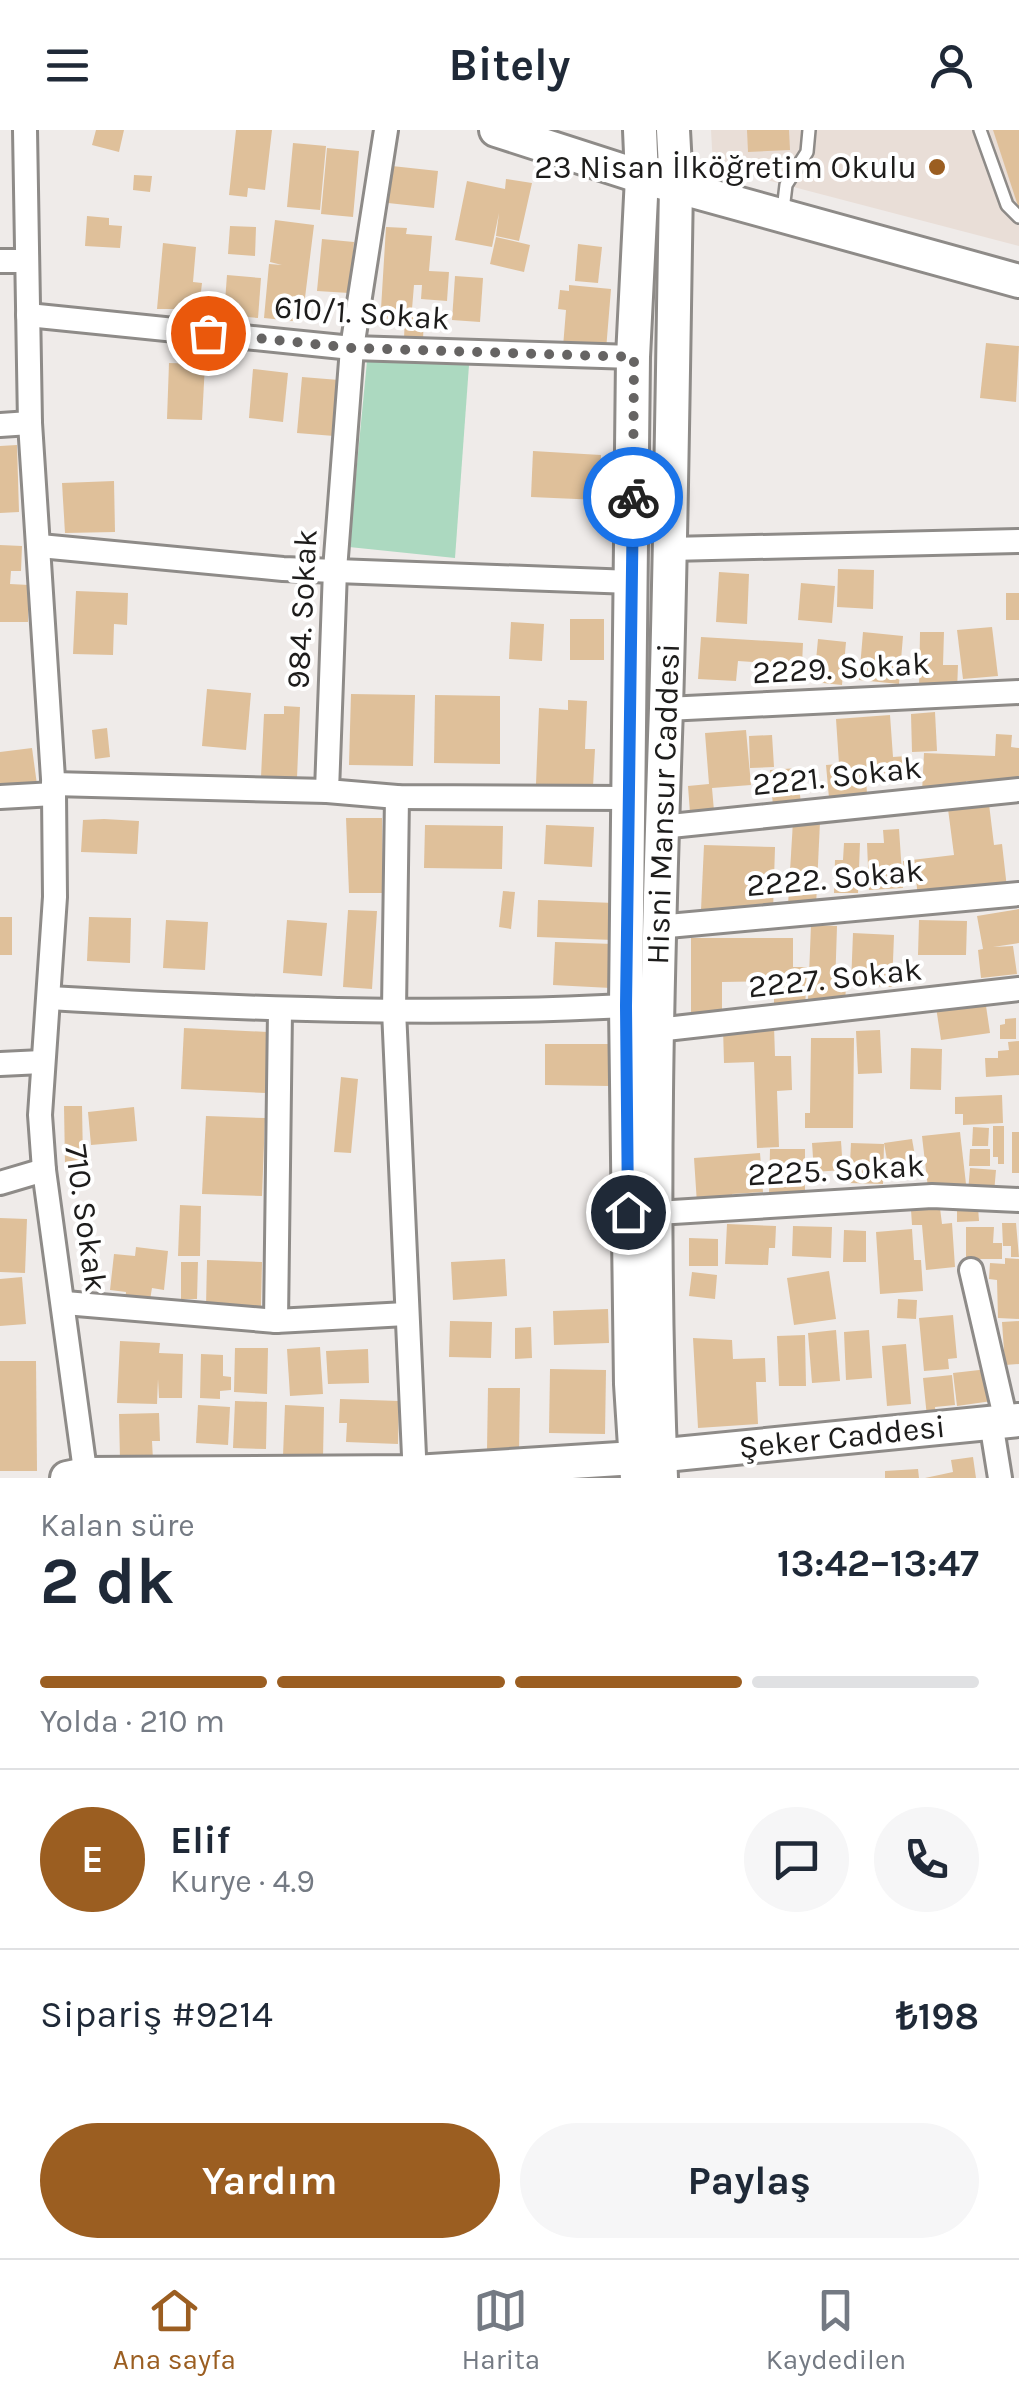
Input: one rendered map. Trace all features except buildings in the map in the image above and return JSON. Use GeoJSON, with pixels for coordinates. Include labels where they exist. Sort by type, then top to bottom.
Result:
{"type":"FeatureCollection","features":[{"type":"Feature","properties":{"kind":"main road"},"geometry":{"type":"LineString","coordinates":[[640,130],[626,1006],[631,1384],[648,1467]]}},
{"type":"Feature","properties":{"kind":"main road","name":"Hisni Mansur Caddesi"},"geometry":{"type":"LineString","coordinates":[[648,1467],[656,1390],[657,926],[670,549],[676,186],[672,130]]}},
{"type":"Feature","properties":{"kind":"main road"},"geometry":{"type":"LineString","coordinates":[[511,132],[676,186],[1019,281]]}},
{"type":"Feature","properties":{"kind":"main road","name":"Şeker Caddesi"},"geometry":{"type":"LineString","coordinates":[[80,1477],[415,1475],[648,1467],[1005,1421]]}},
{"type":"Feature","properties":{"kind":"street","name":"710. Sokak"},"geometry":{"type":"LineString","coordinates":[[25,130],[30,423],[54,789],[55,897],[40,1116],[44,1170],[65,1303],[80,1477]]}},
{"type":"Feature","properties":{"kind":"street","name":"984. Sokak"},"geometry":{"type":"LineString","coordinates":[[327,791],[335,570],[352,348],[386,130]]}},
{"type":"Feature","properties":{"kind":"street"},"geometry":{"type":"LineString","coordinates":[[0,260],[27,261]]}},
{"type":"Feature","properties":{"kind":"street","name":"610/1. Sokak"},"geometry":{"type":"LineString","coordinates":[[28,314],[352,348],[634,357]]}},
{"type":"Feature","properties":{"kind":"street"},"geometry":{"type":"LineString","coordinates":[[0,425],[30,423]]}},
{"type":"Feature","properties":{"kind":"street"},"geometry":{"type":"LineString","coordinates":[[670,549],[1019,541]]}},
{"type":"Feature","properties":{"kind":"street"},"geometry":{"type":"LineString","coordinates":[[40,546],[283,569],[632,582]]}},
{"type":"Feature","properties":{"kind":"street","name":"2229. Sokak"},"geometry":{"type":"LineString","coordinates":[[666,709],[1019,692]]}},
{"type":"Feature","properties":{"kind":"street"},"geometry":{"type":"LineString","coordinates":[[0,797],[54,789],[327,791],[397,798],[629,798]]}},
{"type":"Feature","properties":{"kind":"street","name":"2221. Sokak"},"geometry":{"type":"LineString","coordinates":[[661,826],[1019,790]]}},
{"type":"Feature","properties":{"kind":"street"},"geometry":{"type":"LineString","coordinates":[[397,798],[394,1010],[415,1475]]}},
{"type":"Feature","properties":{"kind":"street","name":"2222. Sokak"},"geometry":{"type":"LineString","coordinates":[[657,926],[1019,894]]}},
{"type":"Feature","properties":{"kind":"street","name":"2227. Sokak"},"geometry":{"type":"LineString","coordinates":[[658,1030],[1019,989]]}},
{"type":"Feature","properties":{"kind":"street"},"geometry":{"type":"LineString","coordinates":[[49,998],[280,1011],[508,1012],[626,1006]]}},
{"type":"Feature","properties":{"kind":"street"},"geometry":{"type":"LineString","coordinates":[[276,1322],[280,1011]]}},
{"type":"Feature","properties":{"kind":"street"},"geometry":{"type":"LineString","coordinates":[[0,1064],[42,1062]]}},
{"type":"Feature","properties":{"kind":"street"},"geometry":{"type":"LineString","coordinates":[[0,1183],[44,1170]]}},
{"type":"Feature","properties":{"kind":"street","name":"2225. Sokak"},"geometry":{"type":"LineString","coordinates":[[657,1213],[932,1196],[1019,1200]]}},
{"type":"Feature","properties":{"kind":"street"},"geometry":{"type":"LineString","coordinates":[[972,1270],[1005,1421],[1000,1478]]}},
{"type":"Feature","properties":{"kind":"street"},"geometry":{"type":"LineString","coordinates":[[65,1303],[276,1322],[406,1314]]}},
{"type":"Feature","properties":{"kind":"lane"},"geometry":{"type":"LineString","coordinates":[[782,214],[786,186],[807,152],[809,130]]}},
{"type":"Feature","properties":{"kind":"lane"},"geometry":{"type":"LineString","coordinates":[[980,130],[1007,206],[1019,216]]}},
{"type":"Feature","properties":{"kind":"shaded area","name":"23 Nisan İlköğretim Okulu"},"geometry":{"type":"Polygon","coordinates":[[[711,130],[1019,130],[1019,246],[713,166],[711,130]]]}},
{"type":"Feature","properties":{"kind":"green space"},"geometry":{"type":"Polygon","coordinates":[[[367,361],[469,365],[455,558],[349,547],[367,361]]]}},
{"type":"Feature","properties":{"kind":"way so far"},"geometry":{"type":"LineString","coordinates":[[208,333],[352,348],[634,357],[633,497]]}},
{"type":"Feature","properties":{"kind":"place","name":"23 Nisan İlköğretim Okulu"},"geometry":{"type":"Point","coordinates":[937,167]}},
{"type":"Feature","properties":{"kind":"route"},"geometry":{"type":"LineString","coordinates":[[628,1212],[626,1006],[633,497]]}}]}
